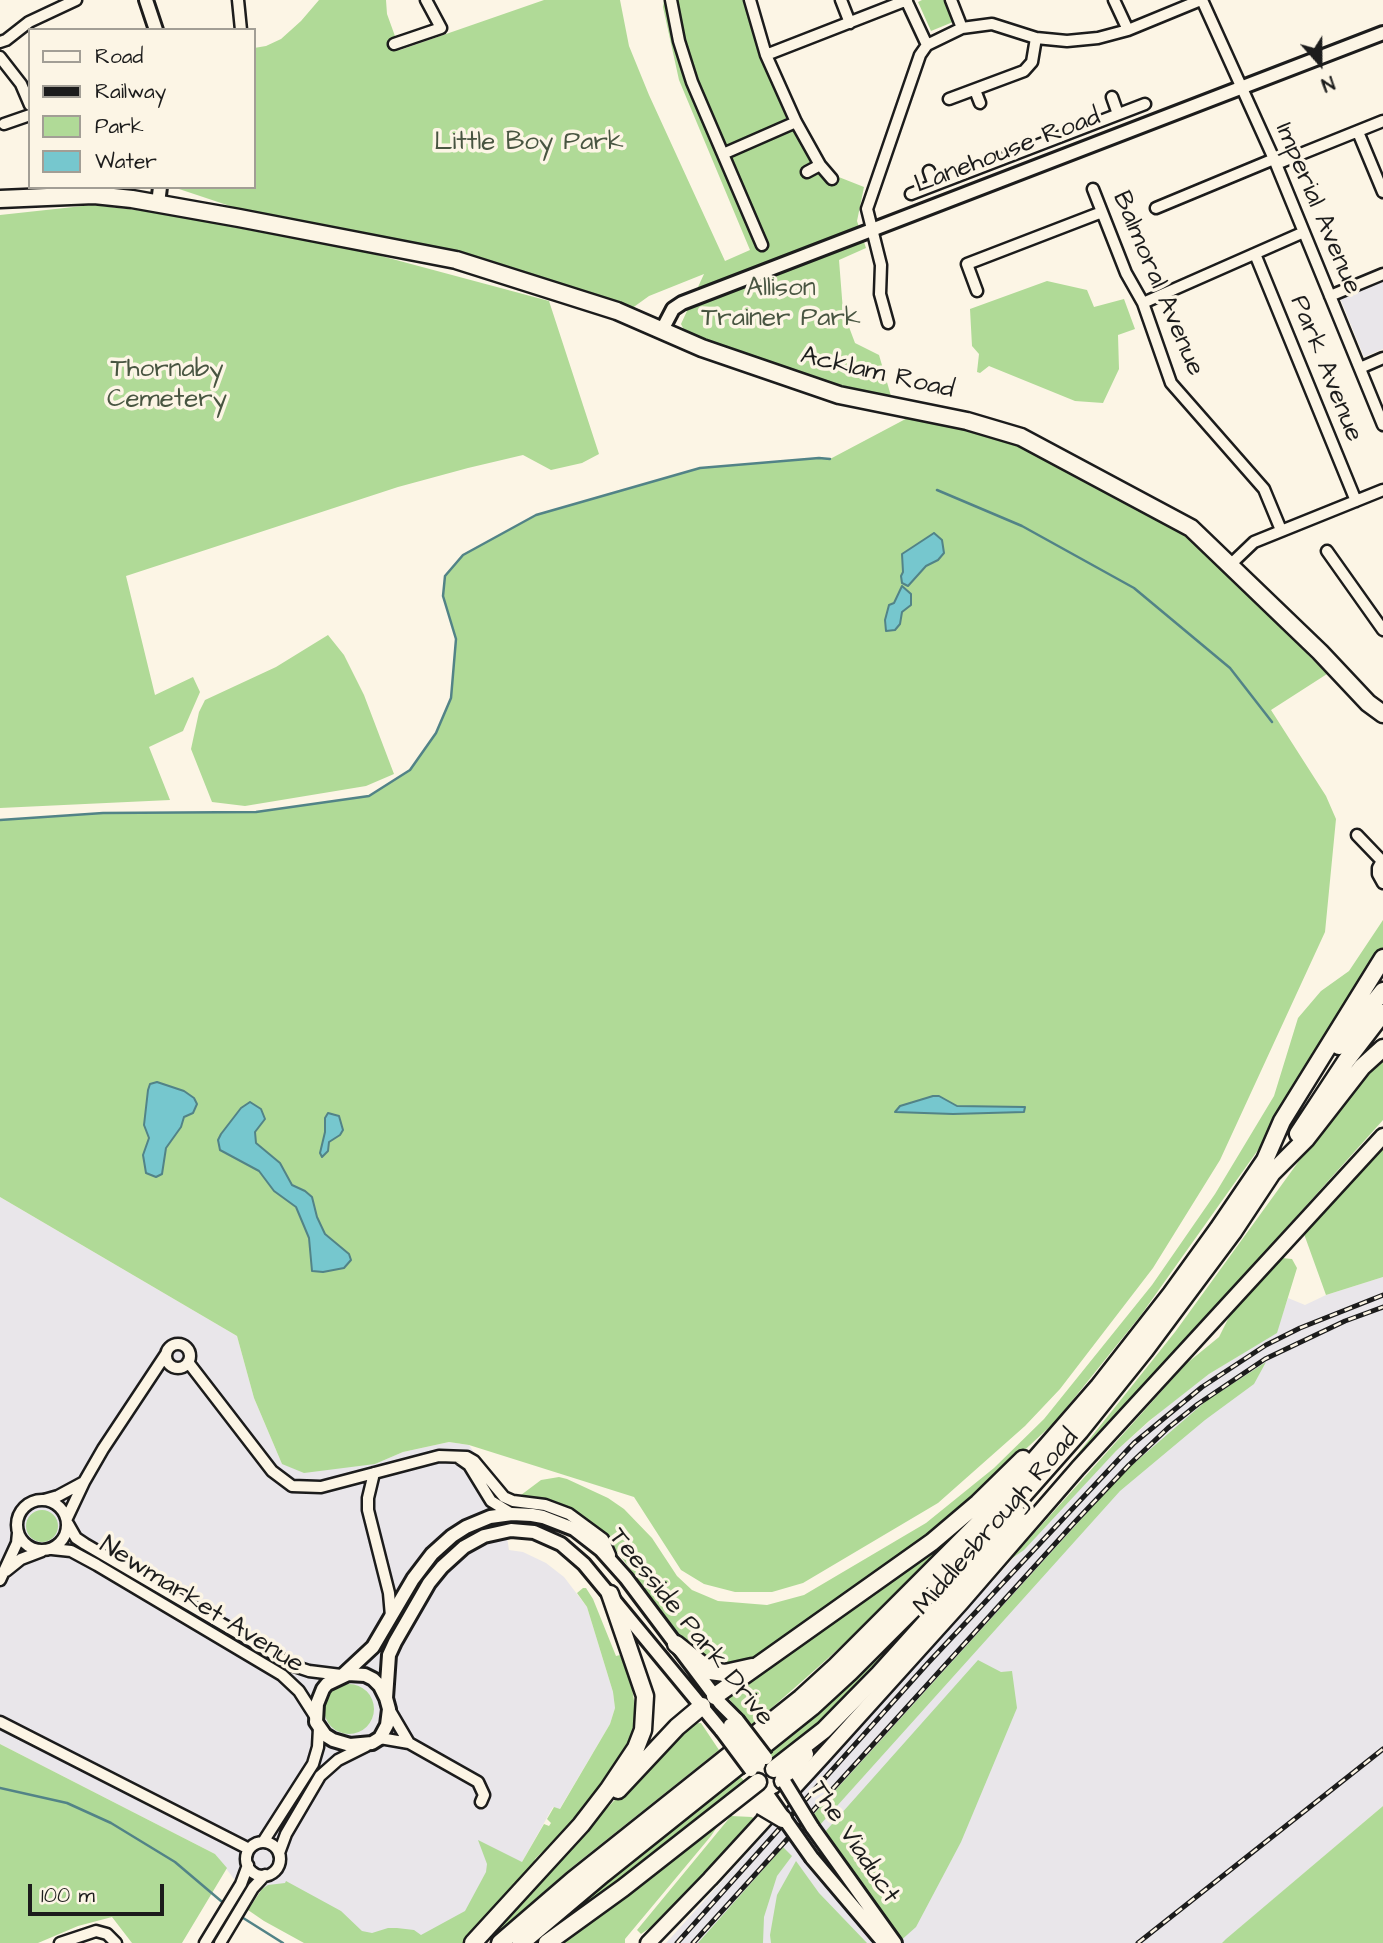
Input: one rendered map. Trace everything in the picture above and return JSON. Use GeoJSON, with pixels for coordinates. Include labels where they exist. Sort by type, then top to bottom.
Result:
{"type":"FeatureCollection","features":[{"type":"Feature","properties":{"kind":"main road","name":"Acklam Road"},"geometry":{"type":"LineString","coordinates":[[0,199],[159,195],[456,260],[617,310],[734,360],[839,395],[967,421],[1021,437],[1191,528],[1231,564],[1368,704],[1383,714]]}},
{"type":"Feature","properties":{"kind":"main road"},"geometry":{"type":"LineString","coordinates":[[1269,1166],[1282,1121],[1383,958]]}},
{"type":"Feature","properties":{"kind":"main road"},"geometry":{"type":"LineString","coordinates":[[521,1943],[603,1874],[777,1737],[850,1672],[996,1526],[1080,1431],[1181,1304],[1269,1166],[1345,1036],[1383,992]]}},
{"type":"Feature","properties":{"kind":"main road"},"geometry":{"type":"LineString","coordinates":[[500,1943],[573,1880],[769,1725],[836,1666],[984,1518],[1098,1386],[1171,1294],[1383,1013]]}},
{"type":"Feature","properties":{"kind":"main road"},"geometry":{"type":"LineString","coordinates":[[1269,1166],[1306,1139],[1362,1068],[1383,1048]]}},
{"type":"Feature","properties":{"kind":"main road","name":"Middlesbrough Road"},"geometry":{"type":"LineString","coordinates":[[648,1943],[822,1757],[1078,1468],[1383,1136]]}},
{"type":"Feature","properties":{"kind":"main road"},"geometry":{"type":"LineString","coordinates":[[472,1943],[581,1825],[609,1800],[677,1727],[757,1665],[932,1542],[978,1503],[1063,1417],[1098,1386]]}},
{"type":"Feature","properties":{"kind":"main road"},"geometry":{"type":"LineString","coordinates":[[547,1943],[824,1730],[879,1674],[989,1552],[1057,1468],[1080,1431]]}},
{"type":"Feature","properties":{"kind":"main road"},"geometry":{"type":"LineString","coordinates":[[581,1825],[625,1766],[643,1730],[643,1688],[610,1594]]}},
{"type":"Feature","properties":{"kind":"main road"},"geometry":{"type":"LineString","coordinates":[[676,1644],[710,1671],[725,1673],[757,1665]]}},
{"type":"Feature","properties":{"kind":"main road"},"geometry":{"type":"LineString","coordinates":[[728,1806],[744,1802],[765,1802],[783,1819]]}},
{"type":"Feature","properties":{"kind":"street"},"geometry":{"type":"LineString","coordinates":[[0,42],[29,22],[76,0]]}},
{"type":"Feature","properties":{"kind":"street"},"geometry":{"type":"LineString","coordinates":[[146,0],[155,28]]}},
{"type":"Feature","properties":{"kind":"street"},"geometry":{"type":"LineString","coordinates":[[238,0],[241,28]]}},
{"type":"Feature","properties":{"kind":"street"},"geometry":{"type":"LineString","coordinates":[[394,44],[441,28],[426,0]]}},
{"type":"Feature","properties":{"kind":"street"},"geometry":{"type":"LineString","coordinates":[[671,0],[687,69],[723,154],[760,228],[762,245]]}},
{"type":"Feature","properties":{"kind":"street"},"geometry":{"type":"LineString","coordinates":[[750,0],[766,55],[796,122],[820,165],[832,179]]}},
{"type":"Feature","properties":{"kind":"street"},"geometry":{"type":"LineString","coordinates":[[841,0],[850,23]]}},
{"type":"Feature","properties":{"kind":"street"},"geometry":{"type":"LineString","coordinates":[[766,55],[907,0],[927,46]]}},
{"type":"Feature","properties":{"kind":"street"},"geometry":{"type":"LineString","coordinates":[[951,0],[962,28]]}},
{"type":"Feature","properties":{"kind":"street"},"geometry":{"type":"LineString","coordinates":[[1114,0],[1128,30]]}},
{"type":"Feature","properties":{"kind":"street"},"geometry":{"type":"LineString","coordinates":[[888,323],[880,294],[881,265],[867,209],[920,55],[927,46],[962,28],[992,24],[1036,38],[1067,41],[1098,38],[1128,30],[1201,0]]}},
{"type":"Feature","properties":{"kind":"street","name":"Imperial Avenue"},"geometry":{"type":"LineString","coordinates":[[1201,0],[1275,161],[1383,424]]}},
{"type":"Feature","properties":{"kind":"street","name":"Lanehouse Road"},"geometry":{"type":"LineString","coordinates":[[662,330],[673,309],[682,303],[1383,33]]}},
{"type":"Feature","properties":{"kind":"street"},"geometry":{"type":"LineString","coordinates":[[949,99],[1024,71],[1032,62],[1036,38]]}},
{"type":"Feature","properties":{"kind":"street"},"geometry":{"type":"LineString","coordinates":[[0,57],[21,83],[28,100]]}},
{"type":"Feature","properties":{"kind":"street"},"geometry":{"type":"LineString","coordinates":[[975,90],[980,103]]}},
{"type":"Feature","properties":{"kind":"street"},"geometry":{"type":"LineString","coordinates":[[1112,97],[1118,114]]}},
{"type":"Feature","properties":{"kind":"street"},"geometry":{"type":"LineString","coordinates":[[911,194],[1145,104]]}},
{"type":"Feature","properties":{"kind":"street"},"geometry":{"type":"LineString","coordinates":[[4,124],[28,116]]}},
{"type":"Feature","properties":{"kind":"street"},"geometry":{"type":"LineString","coordinates":[[1156,208],[1383,121]]}},
{"type":"Feature","properties":{"kind":"street"},"geometry":{"type":"LineString","coordinates":[[723,154],[796,122]]}},
{"type":"Feature","properties":{"kind":"street"},"geometry":{"type":"LineString","coordinates":[[1358,132],[1383,192]]}},
{"type":"Feature","properties":{"kind":"street"},"geometry":{"type":"LineString","coordinates":[[1024,151],[1031,169]]}},
{"type":"Feature","properties":{"kind":"street"},"geometry":{"type":"LineString","coordinates":[[807,172],[820,165]]}},
{"type":"Feature","properties":{"kind":"street"},"geometry":{"type":"LineString","coordinates":[[929,171],[934,185]]}},
{"type":"Feature","properties":{"kind":"street"},"geometry":{"type":"LineString","coordinates":[[61,196],[92,189]]}},
{"type":"Feature","properties":{"kind":"street","name":"Balmoral Avenue"},"geometry":{"type":"LineString","coordinates":[[1093,189],[1126,273],[1143,303],[1171,383],[1264,489],[1281,530]]}},
{"type":"Feature","properties":{"kind":"street"},"geometry":{"type":"LineString","coordinates":[[977,291],[967,264],[1102,212]]}},
{"type":"Feature","properties":{"kind":"street"},"geometry":{"type":"LineString","coordinates":[[1143,303],[1304,232]]}},
{"type":"Feature","properties":{"kind":"street","name":"Park Avenue"},"geometry":{"type":"LineString","coordinates":[[1255,254],[1356,501]]}},
{"type":"Feature","properties":{"kind":"street"},"geometry":{"type":"LineString","coordinates":[[1331,296],[1383,274]]}},
{"type":"Feature","properties":{"kind":"street"},"geometry":{"type":"LineString","coordinates":[[1360,368],[1383,358]]}},
{"type":"Feature","properties":{"kind":"street"},"geometry":{"type":"LineString","coordinates":[[1231,564],[1254,542],[1383,490]]}},
{"type":"Feature","properties":{"kind":"street"},"geometry":{"type":"LineString","coordinates":[[1327,551],[1383,630]]}},
{"type":"Feature","properties":{"kind":"street"},"geometry":{"type":"LineString","coordinates":[[1357,835],[1382,861],[1378,874],[1383,884]]}},
{"type":"Feature","properties":{"kind":"street"},"geometry":{"type":"LineString","coordinates":[[3,1576],[21,1559],[48,1550],[64,1539],[67,1521],[84,1482],[173,1345],[183,1345],[189,1352],[188,1362],[272,1471],[292,1486],[321,1487],[439,1456],[467,1457],[474,1461],[504,1497],[513,1501],[545,1505],[569,1514],[603,1539],[614,1563]]}},
{"type":"Feature","properties":{"kind":"street"},"geometry":{"type":"LineString","coordinates":[[166,1354],[172,1367]]}},
{"type":"Feature","properties":{"kind":"street"},"geometry":{"type":"LineString","coordinates":[[149,1380],[172,1367],[181,1367],[188,1362]]}},
{"type":"Feature","properties":{"kind":"street"},"geometry":{"type":"LineString","coordinates":[[456,1456],[469,1465],[491,1501],[512,1514]]}},
{"type":"Feature","properties":{"kind":"street"},"geometry":{"type":"LineString","coordinates":[[374,1473],[368,1498],[369,1510],[389,1593],[391,1616]]}},
{"type":"Feature","properties":{"kind":"street"},"geometry":{"type":"LineString","coordinates":[[3,1576],[17,1543],[21,1512],[27,1506],[58,1496],[84,1482]]}},
{"type":"Feature","properties":{"kind":"street"},"geometry":{"type":"LineString","coordinates":[[44,1500],[62,1509],[67,1521]]}},
{"type":"Feature","properties":{"kind":"street","name":"Teesside Park Drive"},"geometry":{"type":"LineString","coordinates":[[342,1675],[373,1647],[413,1579],[432,1554],[452,1536],[478,1522],[512,1514],[543,1517],[574,1529],[614,1563],[676,1644],[712,1702]]}},
{"type":"Feature","properties":{"kind":"street","name":"Newmarket Avenue"},"geometry":{"type":"LineString","coordinates":[[67,1521],[76,1538],[85,1544],[294,1666],[309,1671],[342,1675]]}},
{"type":"Feature","properties":{"kind":"street","name":"Teesside Park Drive"},"geometry":{"type":"LineString","coordinates":[[388,1704],[389,1655],[429,1583],[453,1555],[472,1542],[511,1530],[534,1532],[549,1537],[572,1552],[712,1702],[730,1725]]}},
{"type":"Feature","properties":{"kind":"street"},"geometry":{"type":"LineString","coordinates":[[18,1533],[25,1544],[33,1549],[48,1550]]}},
{"type":"Feature","properties":{"kind":"street","name":"Newmarket Avenue"},"geometry":{"type":"LineString","coordinates":[[48,1550],[71,1551],[282,1675],[299,1691],[317,1722]]}},
{"type":"Feature","properties":{"kind":"street"},"geometry":{"type":"LineString","coordinates":[[263,1842],[313,1764],[318,1746],[317,1704],[327,1684],[342,1675],[356,1674],[373,1679],[380,1686],[409,1743]]}},
{"type":"Feature","properties":{"kind":"street"},"geometry":{"type":"LineString","coordinates":[[712,1702],[768,1773]]}},
{"type":"Feature","properties":{"kind":"street"},"geometry":{"type":"LineString","coordinates":[[221,1940],[253,1888],[278,1866],[279,1853],[286,1834],[320,1776],[338,1760],[376,1740],[387,1725],[388,1704]]}},
{"type":"Feature","properties":{"kind":"street"},"geometry":{"type":"LineString","coordinates":[[0,1721],[249,1849]]}},
{"type":"Feature","properties":{"kind":"street"},"geometry":{"type":"LineString","coordinates":[[317,1722],[333,1740],[349,1745],[376,1740],[409,1743],[478,1783],[484,1795],[481,1801]]}},
{"type":"Feature","properties":{"kind":"street","name":"The Viaduct"},"geometry":{"type":"LineString","coordinates":[[765,1802],[768,1773]]}},
{"type":"Feature","properties":{"kind":"street","name":"The Viaduct"},"geometry":{"type":"LineString","coordinates":[[768,1773],[895,1943]]}},
{"type":"Feature","properties":{"kind":"street","name":"The Viaduct"},"geometry":{"type":"LineString","coordinates":[[783,1819],[884,1943]]}},
{"type":"Feature","properties":{"kind":"street"},"geometry":{"type":"LineString","coordinates":[[265,1875],[253,1872],[248,1865],[246,1857],[249,1849],[263,1842],[274,1846],[279,1853]]}},
{"type":"Feature","properties":{"kind":"street"},"geometry":{"type":"LineString","coordinates":[[205,1943],[241,1884],[248,1865]]}},
{"type":"Feature","properties":{"kind":"street"},"geometry":{"type":"LineString","coordinates":[[60,1943],[96,1931],[107,1934],[117,1943]]}},
{"type":"Feature","properties":{"kind":"shaded area"},"geometry":{"type":"Polygon","coordinates":[[[1383,281],[1383,349],[1364,357],[1340,298],[1383,281]]]}},
{"type":"Feature","properties":{"kind":"shaded area"},"geometry":{"type":"Polygon","coordinates":[[[0,1197],[237,1336],[254,1398],[282,1464],[375,1464],[403,1452],[449,1442],[469,1445],[500,1491],[509,1550],[523,1552],[546,1563],[564,1577],[587,1607],[613,1692],[615,1708],[610,1724],[559,1810],[553,1807],[522,1862],[437,1943],[356,1943],[234,1879],[215,1854],[0,1744],[0,1197]]]}},
{"type":"Feature","properties":{"kind":"shaded area"},"geometry":{"type":"Polygon","coordinates":[[[1383,1277],[1383,1806],[1222,1943],[666,1943],[1011,1561],[1116,1451],[1167,1406],[1209,1374],[1276,1333],[1288,1298],[1305,1305],[1326,1295],[1383,1277]]]}},
{"type":"Feature","properties":{"kind":"green space"},"geometry":{"type":"Polygon","coordinates":[[[319,0],[386,0],[387,14],[400,50],[544,0],[620,0],[629,46],[725,261],[750,250],[679,80],[663,7],[664,0],[750,0],[766,55],[821,170],[864,187],[857,221],[866,248],[839,260],[843,311],[855,343],[879,355],[891,396],[790,374],[692,338],[681,324],[704,274],[649,296],[624,314],[564,289],[254,214],[179,189],[256,189],[256,48],[281,39],[319,0]]]}},
{"type":"Feature","properties":{"kind":"green space"},"geometry":{"type":"Polygon","coordinates":[[[944,0],[953,22],[931,31],[918,2],[944,0]]]}},
{"type":"Feature","properties":{"kind":"green space","name":"Thornaby Cemetery"},"geometry":{"type":"Polygon","coordinates":[[[92,205],[154,212],[370,253],[549,301],[599,454],[582,463],[551,470],[523,455],[468,468],[398,487],[126,576],[155,695],[193,677],[200,692],[183,731],[149,747],[170,800],[0,808],[0,215],[92,205]]]}},
{"type":"Feature","properties":{"kind":"green space"},"geometry":{"type":"Polygon","coordinates":[[[1047,281],[1087,290],[1094,307],[1124,299],[1135,329],[1118,335],[1119,369],[1103,403],[1075,401],[989,366],[980,373],[977,372],[979,354],[972,346],[970,309],[1047,281]]]}},
{"type":"Feature","properties":{"kind":"green space"},"geometry":{"type":"Polygon","coordinates":[[[915,414],[1020,443],[1190,536],[1327,674],[1271,710],[1326,796],[1336,819],[1325,932],[1220,1160],[1153,1268],[1060,1389],[1025,1426],[938,1503],[803,1583],[772,1592],[735,1592],[704,1584],[681,1570],[634,1497],[469,1445],[449,1442],[403,1452],[375,1464],[304,1473],[282,1464],[254,1398],[237,1336],[0,1197],[0,820],[103,813],[256,812],[369,796],[410,770],[436,733],[451,698],[456,639],[443,596],[445,576],[463,555],[536,515],[700,468],[830,459],[915,414]]]}},
{"type":"Feature","properties":{"kind":"green space"},"geometry":{"type":"Polygon","coordinates":[[[328,635],[344,655],[364,695],[394,774],[366,786],[245,806],[212,802],[191,749],[199,712],[205,700],[276,667],[328,635]]]}},
{"type":"Feature","properties":{"kind":"green space"},"geometry":{"type":"Polygon","coordinates":[[[1383,920],[1383,952],[1270,1133],[1141,1315],[1055,1422],[940,1528],[748,1663],[720,1668],[693,1653],[610,1542],[585,1518],[567,1506],[517,1498],[541,1480],[559,1477],[567,1479],[608,1498],[624,1509],[652,1538],[677,1576],[692,1590],[718,1601],[767,1605],[804,1595],[926,1523],[994,1468],[1044,1419],[1152,1285],[1215,1194],[1274,1096],[1298,1018],[1321,991],[1349,971],[1383,920]]]}},
{"type":"Feature","properties":{"kind":"green space"},"geometry":{"type":"Polygon","coordinates":[[[1383,1057],[1383,1120],[1060,1476],[1175,1332],[1346,1096],[1383,1057]]]}},
{"type":"Feature","properties":{"kind":"green space"},"geometry":{"type":"Polygon","coordinates":[[[1383,1148],[1383,1277],[1326,1295],[1304,1234],[1383,1148]]]}},
{"type":"Feature","properties":{"kind":"green space"},"geometry":{"type":"Polygon","coordinates":[[[1282,1258],[1292,1259],[1297,1268],[1277,1333],[1209,1374],[1149,1421],[1116,1451],[1024,1550],[1011,1559],[1186,1364],[1219,1337],[1230,1315],[1282,1258]]]}},
{"type":"Feature","properties":{"kind":"green space"},"geometry":{"type":"Polygon","coordinates":[[[1266,1362],[1254,1384],[1205,1420],[1120,1491],[819,1826],[812,1816],[1124,1472],[1206,1401],[1266,1362]]]}},
{"type":"Feature","properties":{"kind":"green space"},"geometry":{"type":"Polygon","coordinates":[[[985,1507],[921,1572],[750,1727],[725,1693],[985,1507]]]}},
{"type":"Feature","properties":{"kind":"green space"},"geometry":{"type":"Polygon","coordinates":[[[42,1510],[54,1514],[58,1526],[54,1538],[42,1542],[30,1538],[26,1526],[30,1514],[42,1510]]]}},
{"type":"Feature","properties":{"kind":"green space"},"geometry":{"type":"Polygon","coordinates":[[[586,1588],[593,1599],[616,1656],[620,1655],[631,1682],[636,1713],[633,1734],[629,1745],[603,1785],[549,1850],[535,1859],[533,1868],[464,1943],[304,1943],[248,1910],[262,1889],[286,1881],[341,1911],[362,1931],[372,1933],[397,1928],[414,1930],[421,1935],[465,1911],[486,1872],[487,1864],[478,1840],[522,1862],[544,1824],[549,1826],[551,1823],[547,1819],[554,1807],[560,1809],[610,1724],[615,1708],[613,1692],[587,1607],[577,1593],[586,1588]]]}},
{"type":"Feature","properties":{"kind":"green space"},"geometry":{"type":"Polygon","coordinates":[[[940,1593],[942,1596],[833,1711],[777,1763],[767,1751],[902,1631],[940,1593]]]}},
{"type":"Feature","properties":{"kind":"green space"},"geometry":{"type":"Polygon","coordinates":[[[978,1660],[1001,1672],[1012,1671],[1017,1708],[961,1842],[916,1927],[898,1943],[824,1833],[978,1660]]]}},
{"type":"Feature","properties":{"kind":"green space"},"geometry":{"type":"Polygon","coordinates":[[[349,1684],[367,1691],[374,1709],[367,1727],[349,1734],[331,1727],[324,1709],[331,1691],[349,1684]]]}},
{"type":"Feature","properties":{"kind":"green space"},"geometry":{"type":"Polygon","coordinates":[[[701,1723],[719,1750],[571,1868],[485,1943],[479,1943],[687,1724],[701,1723]]]}},
{"type":"Feature","properties":{"kind":"green space"},"geometry":{"type":"Polygon","coordinates":[[[0,1744],[215,1854],[227,1868],[182,1943],[132,1943],[112,1917],[78,1926],[38,1943],[0,1943],[0,1744]]]}},
{"type":"Feature","properties":{"kind":"green space"},"geometry":{"type":"Polygon","coordinates":[[[738,1774],[745,1782],[726,1799],[538,1943],[529,1943],[738,1774]]]}},
{"type":"Feature","properties":{"kind":"green space"},"geometry":{"type":"Polygon","coordinates":[[[1383,1806],[1383,1943],[1222,1943],[1226,1939],[1383,1806]]]}},
{"type":"Feature","properties":{"kind":"green space"},"geometry":{"type":"Polygon","coordinates":[[[731,1816],[752,1817],[756,1821],[664,1918],[641,1934],[637,1930],[731,1816]]]}},
{"type":"Feature","properties":{"kind":"green space"},"geometry":{"type":"Polygon","coordinates":[[[723,1818],[625,1939],[625,1943],[561,1943],[723,1818]]]}},
{"type":"Feature","properties":{"kind":"green space"},"geometry":{"type":"Polygon","coordinates":[[[783,1847],[792,1856],[777,1876],[764,1917],[763,1943],[698,1943],[783,1847]]]}},
{"type":"Feature","properties":{"kind":"green space"},"geometry":{"type":"Polygon","coordinates":[[[796,1861],[819,1893],[867,1943],[771,1943],[777,1895],[796,1861]]]}},
{"type":"Feature","properties":{"kind":"water"},"geometry":{"type":"Polygon","coordinates":[[[934,533],[942,540],[944,553],[938,560],[926,566],[908,586],[902,583],[902,554],[934,533]]]}},
{"type":"Feature","properties":{"kind":"water"},"geometry":{"type":"Polygon","coordinates":[[[902,586],[911,594],[911,605],[902,612],[900,624],[895,630],[886,631],[885,620],[889,605],[894,603],[902,586]]]}},
{"type":"Feature","properties":{"kind":"water"},"geometry":{"type":"Polygon","coordinates":[[[157,1082],[184,1091],[194,1098],[197,1104],[193,1113],[184,1117],[181,1127],[166,1148],[162,1174],[156,1177],[146,1173],[143,1155],[149,1138],[144,1125],[148,1090],[150,1084],[157,1082]]]}},
{"type":"Feature","properties":{"kind":"water"},"geometry":{"type":"Polygon","coordinates":[[[939,1096],[957,1106],[1025,1107],[1024,1112],[895,1112],[900,1106],[939,1096]]]}},
{"type":"Feature","properties":{"kind":"water"},"geometry":{"type":"Polygon","coordinates":[[[250,1102],[261,1109],[265,1119],[255,1132],[256,1143],[280,1163],[292,1185],[312,1197],[325,1234],[349,1254],[351,1260],[344,1268],[312,1271],[309,1238],[296,1207],[274,1191],[259,1171],[220,1150],[218,1140],[221,1134],[241,1108],[250,1102]]]}},
{"type":"Feature","properties":{"kind":"water"},"geometry":{"type":"Polygon","coordinates":[[[328,1113],[339,1116],[343,1130],[329,1142],[328,1151],[322,1157],[320,1153],[328,1113]]]}},
{"type":"Feature","properties":{"kind":"waterway"},"geometry":{"type":"LineString","coordinates":[[0,820],[103,813],[256,812],[369,796],[410,770],[436,733],[451,698],[456,639],[443,596],[445,576],[463,555],[536,515],[700,468],[830,459]]}},
{"type":"Feature","properties":{"kind":"waterway"},"geometry":{"type":"LineString","coordinates":[[937,490],[1022,526],[1134,588],[1230,668],[1272,722]]}},
{"type":"Feature","properties":{"kind":"waterway"},"geometry":{"type":"LineString","coordinates":[[0,1788],[67,1803],[111,1823],[175,1862],[234,1912]]}},
{"type":"Feature","properties":{"kind":"waterway"},"geometry":{"type":"LineString","coordinates":[[240,1916],[283,1943]]}},
{"type":"Feature","properties":{"kind":"railway"},"geometry":{"type":"LineString","coordinates":[[677,1943],[928,1663],[1134,1443],[1202,1387],[1266,1345],[1300,1328],[1383,1295]]}},
{"type":"Feature","properties":{"kind":"railway"},"geometry":{"type":"LineString","coordinates":[[693,1943],[1074,1523],[1168,1428],[1198,1404],[1265,1359],[1345,1321],[1383,1307]]}},
{"type":"Feature","properties":{"kind":"railway"},"geometry":{"type":"LineString","coordinates":[[1138,1943],[1383,1749]]}},
{"type":"Feature","properties":{"kind":"park label","name":"Little Boy Park"},"geometry":{"type":"Point","coordinates":[529,144]}},
{"type":"Feature","properties":{"kind":"park label","name":"Allison Trainer Park"},"geometry":{"type":"Point","coordinates":[781,305]}}]}
